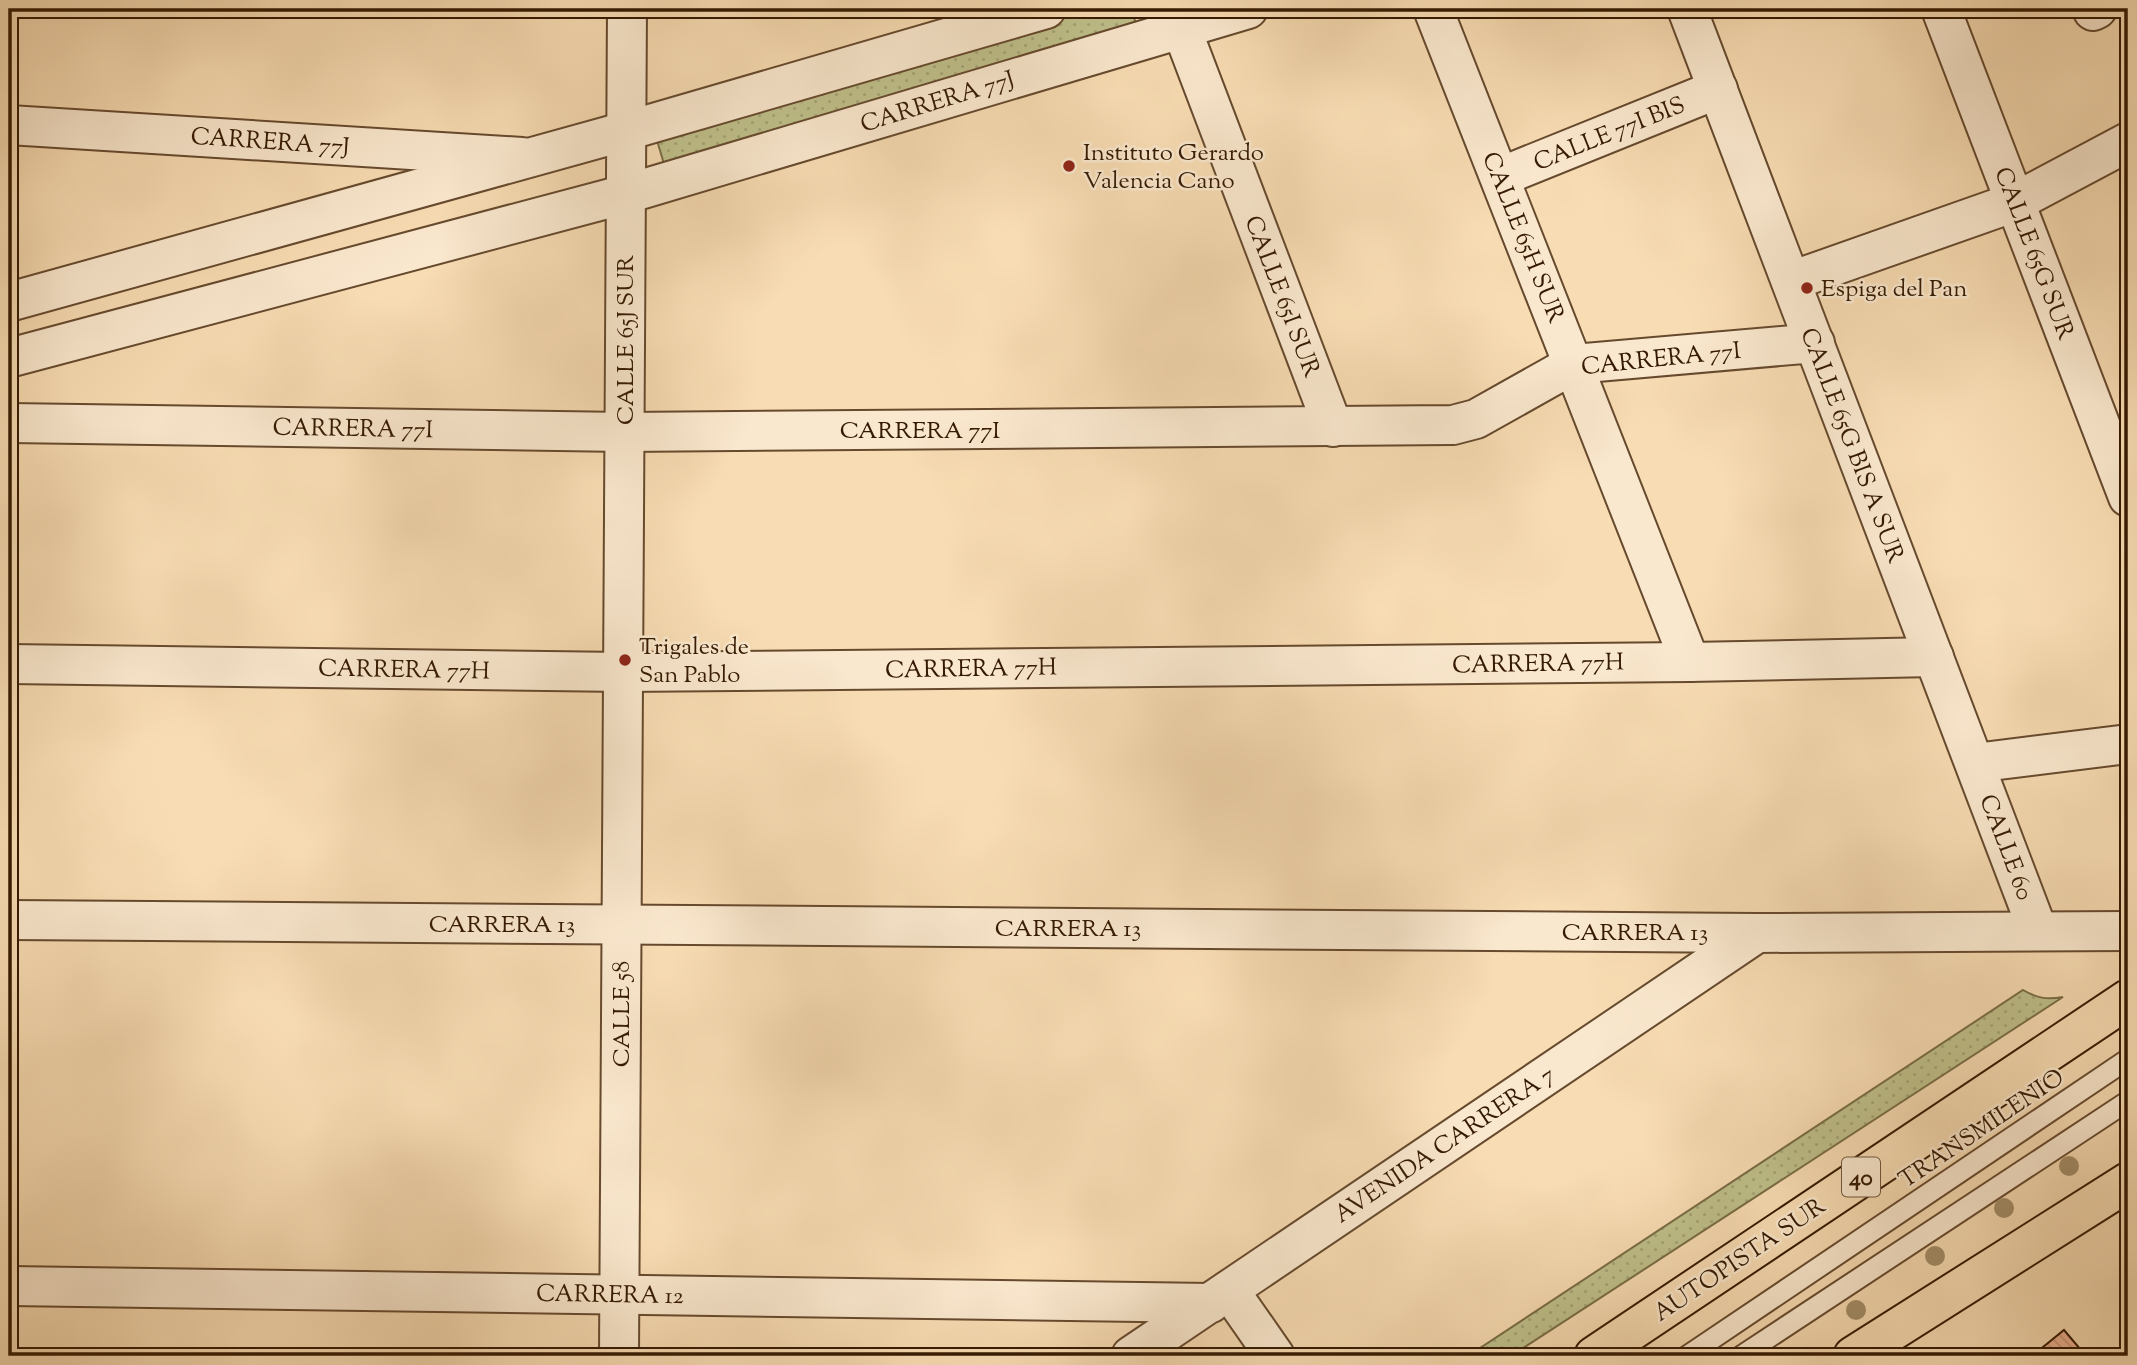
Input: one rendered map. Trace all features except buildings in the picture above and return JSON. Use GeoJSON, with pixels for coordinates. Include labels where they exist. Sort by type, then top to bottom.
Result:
{"type":"FeatureCollection","features":[{"type":"Feature","properties":{"kind":"highway","name":"AUTOPISTA SUR"},"geometry":{"type":"LineString","coordinates":[[1594,1356],[2128,999]]}},
{"type":"Feature","properties":{"kind":"highway"},"geometry":{"type":"LineString","coordinates":[[1853,1356],[2128,1182]]}},
{"type":"Feature","properties":{"kind":"street","name":"CALLE 65J SUR"},"geometry":{"type":"LineString","coordinates":[[623,672],[627,9]]}},
{"type":"Feature","properties":{"kind":"street"},"geometry":{"type":"LineString","coordinates":[[9,302],[531,158],[1046,9]]}},
{"type":"Feature","properties":{"kind":"street","name":"CARRERA 77J"},"geometry":{"type":"LineString","coordinates":[[626,194],[1178,18],[1248,9]]}},
{"type":"Feature","properties":{"kind":"street","name":"CALLE 65H SUR"},"geometry":{"type":"LineString","coordinates":[[1433,9],[1690,662]]}},
{"type":"Feature","properties":{"kind":"street","name":"CALLE 65G BIS A SUR"},"geometry":{"type":"LineString","coordinates":[[1687,9],[1975,763]]}},
{"type":"Feature","properties":{"kind":"street","name":"CALLE 65G SUR"},"geometry":{"type":"LineString","coordinates":[[1941,9],[2128,498]]}},
{"type":"Feature","properties":{"kind":"street","name":"CALLE 65I SUR"},"geometry":{"type":"LineString","coordinates":[[1178,18],[1333,427]]}},
{"type":"Feature","properties":{"kind":"street","name":"CALLE 77I BIS"},"geometry":{"type":"LineString","coordinates":[[1500,177],[1718,89]]}},
{"type":"Feature","properties":{"kind":"street","name":"CARRERA 77J"},"geometry":{"type":"LineString","coordinates":[[9,125],[531,158]]}},
{"type":"Feature","properties":{"kind":"street"},"geometry":{"type":"LineString","coordinates":[[1791,281],[2015,202],[2128,142]]}},
{"type":"Feature","properties":{"kind":"street"},"geometry":{"type":"LineString","coordinates":[[9,359],[626,194]]}},
{"type":"Feature","properties":{"kind":"street","name":"CARRERA 77I"},"geometry":{"type":"LineString","coordinates":[[9,423],[624,432],[1453,425],[1476,419],[1574,364],[1815,343]]}},
{"type":"Feature","properties":{"kind":"street","name":"CARRERA 77H"},"geometry":{"type":"LineString","coordinates":[[9,664],[623,672],[1690,662],[1934,657]]}},
{"type":"Feature","properties":{"kind":"street","name":"CALLE 58"},"geometry":{"type":"LineString","coordinates":[[618,1356],[623,672]]}},
{"type":"Feature","properties":{"kind":"street"},"geometry":{"type":"LineString","coordinates":[[1975,763],[2128,744]]}},
{"type":"Feature","properties":{"kind":"street","name":"CALLE 60"},"geometry":{"type":"LineString","coordinates":[[1975,763],[2038,931]]}},
{"type":"Feature","properties":{"kind":"street","name":"CARRERA 13"},"geometry":{"type":"LineString","coordinates":[[9,920],[1757,933],[2128,931]]}},
{"type":"Feature","properties":{"kind":"street","name":"AVENIDA CARRERA 7"},"geometry":{"type":"LineString","coordinates":[[1131,1356],[1757,933]]}},
{"type":"Feature","properties":{"kind":"street","name":"CARRERA 12"},"geometry":{"type":"LineString","coordinates":[[9,1286],[619,1294],[1220,1296]]}},
{"type":"Feature","properties":{"kind":"street"},"geometry":{"type":"LineString","coordinates":[[1220,1296],[1275,1356]]}},
{"type":"Feature","properties":{"kind":"lane","name":"TRANSMILENIO"},"geometry":{"type":"LineString","coordinates":[[1688,1356],[2128,1059]]}},
{"type":"Feature","properties":{"kind":"lane"},"geometry":{"type":"LineString","coordinates":[[1741,1356],[2128,1101]]}},
{"type":"Feature","properties":{"kind":"green space"},"geometry":{"type":"Polygon","coordinates":[[[1089,9],[1132,9],[1136,25],[664,164],[656,137],[1089,9]]]}},
{"type":"Feature","properties":{"kind":"green space"},"geometry":{"type":"Polygon","coordinates":[[[2023,990],[2042,998],[2063,997],[1511,1356],[1468,1356],[2023,990]]]}},
{"type":"Feature","properties":{"kind":"place","name":"Instituto Gerardo Valencia Cano"},"geometry":{"type":"Point","coordinates":[1069,166]}},
{"type":"Feature","properties":{"kind":"place","name":"Espiga del Pan"},"geometry":{"type":"Point","coordinates":[1807,288]}},
{"type":"Feature","properties":{"kind":"place","name":"Trigales de San Pablo"},"geometry":{"type":"Point","coordinates":[625,660]}}]}
